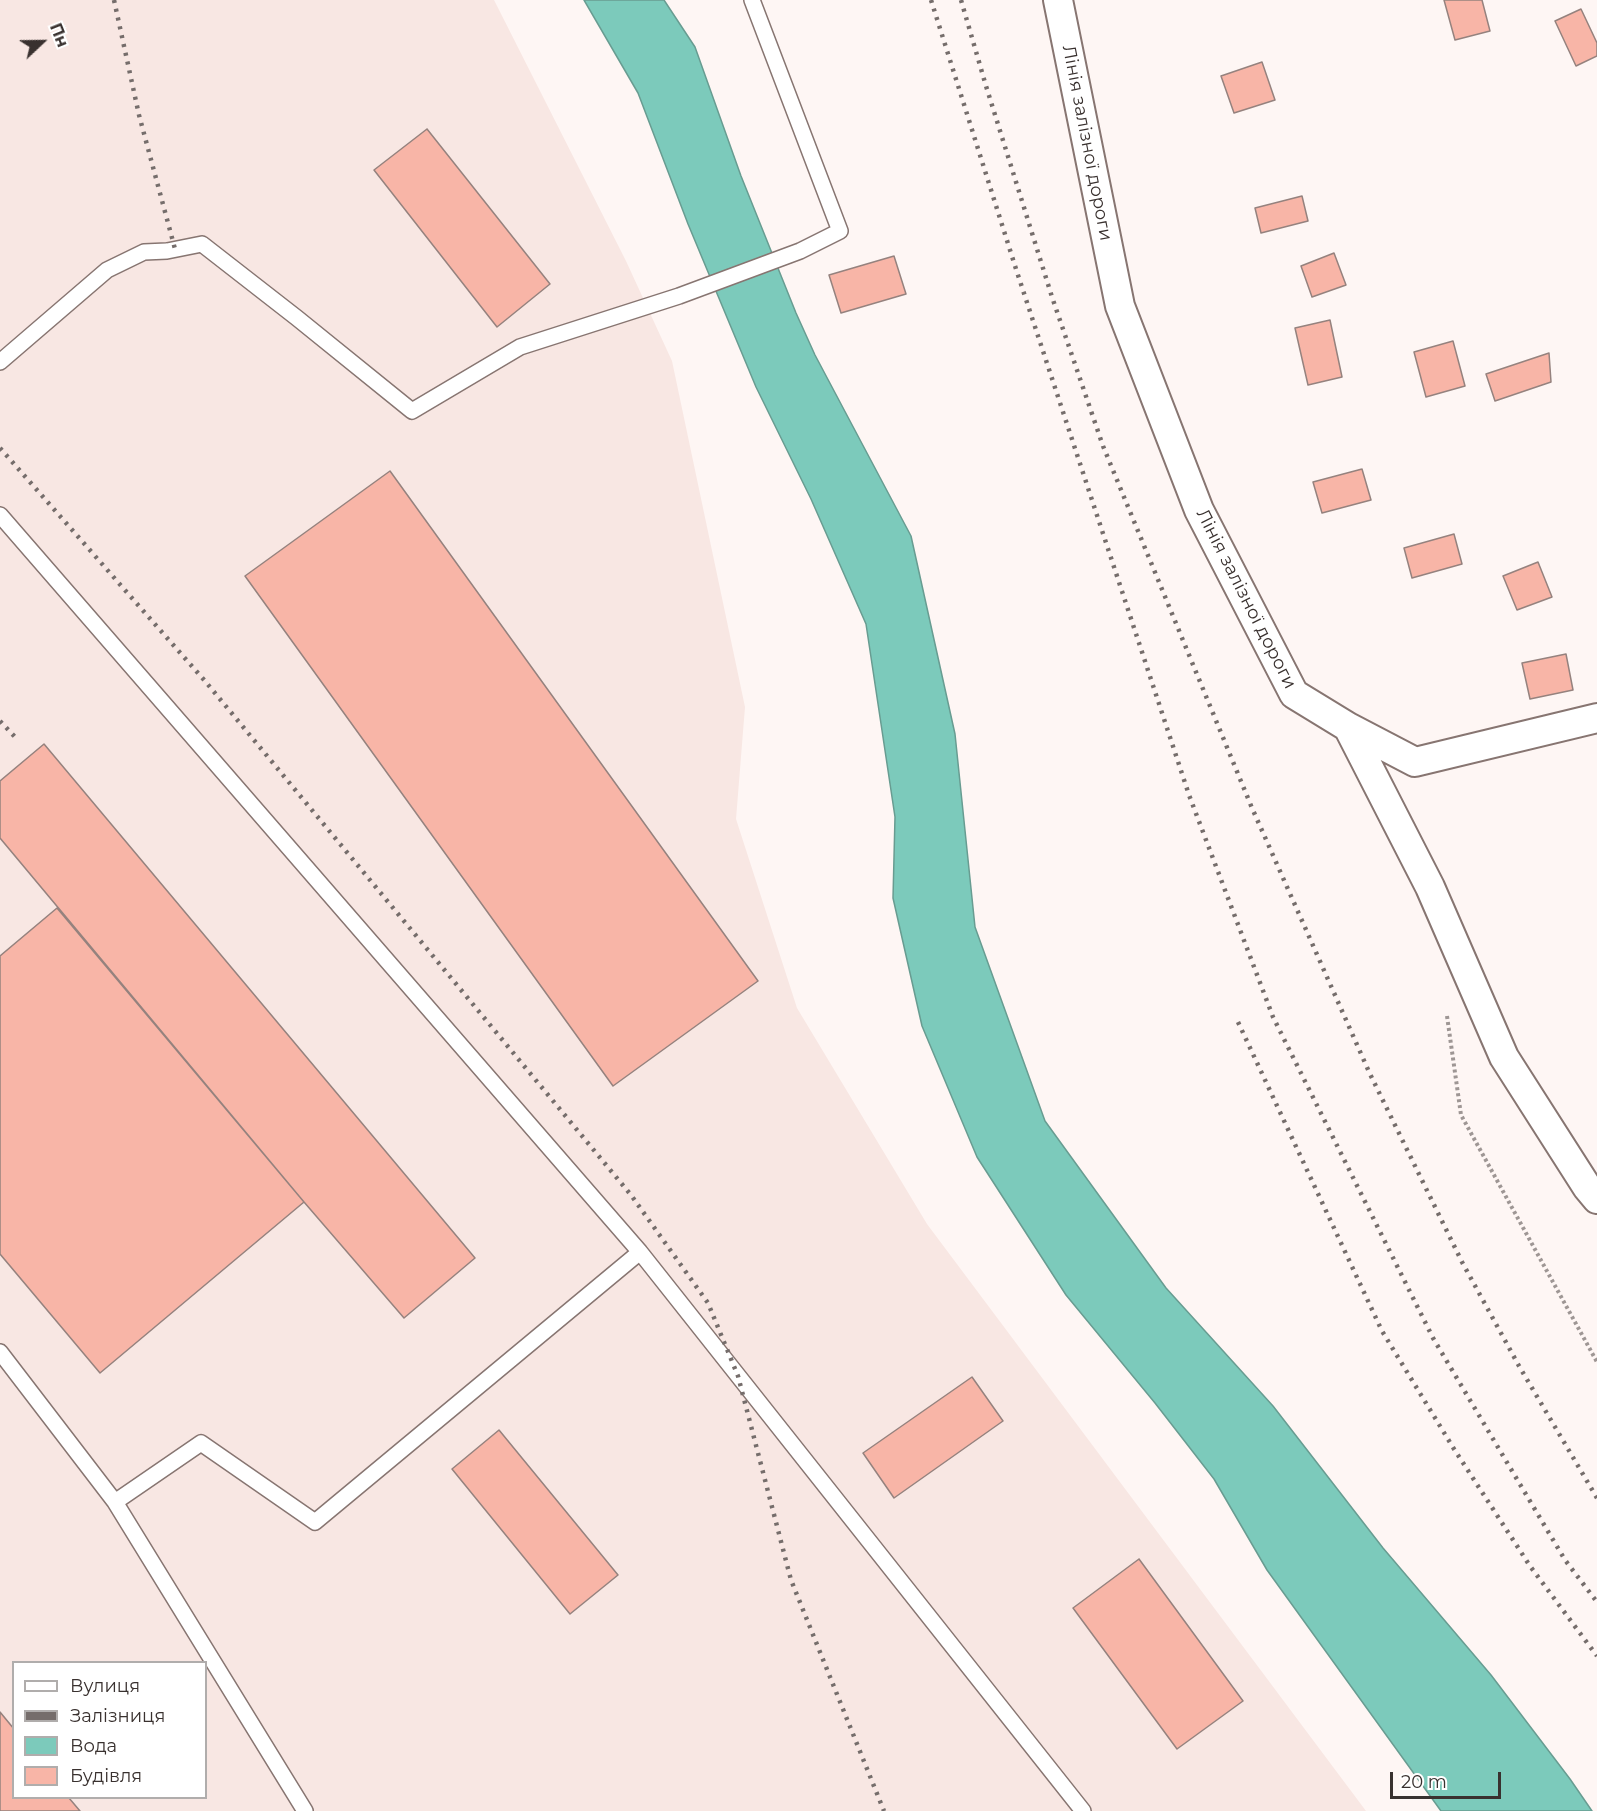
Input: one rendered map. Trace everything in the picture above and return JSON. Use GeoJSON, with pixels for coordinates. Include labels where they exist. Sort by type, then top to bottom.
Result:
{"type":"FeatureCollection","features":[{"type":"Feature","properties":{"kind":"street","name":"Лінія залізної дороги"},"geometry":{"type":"LineString","coordinates":[[1058,0],[1120,306],[1199,510],[1294,694],[1348,727],[1415,762],[1597,718]]}},
{"type":"Feature","properties":{"kind":"street"},"geometry":{"type":"LineString","coordinates":[[1348,727],[1430,887],[1504,1057],[1587,1187],[1597,1198]]}},
{"type":"Feature","properties":{"kind":"lane"},"geometry":{"type":"LineString","coordinates":[[0,362],[107,270],[144,252],[167,251],[202,244],[412,411],[520,347],[679,296],[800,251],[840,231],[752,0]]}},
{"type":"Feature","properties":{"kind":"lane"},"geometry":{"type":"LineString","coordinates":[[0,515],[640,1252],[1083,1811]]}},
{"type":"Feature","properties":{"kind":"lane"},"geometry":{"type":"LineString","coordinates":[[115,1502],[201,1443],[315,1522],[640,1252]]}},
{"type":"Feature","properties":{"kind":"lane"},"geometry":{"type":"LineString","coordinates":[[0,1352],[115,1502],[305,1811]]}},
{"type":"Feature","properties":{"kind":"path"},"geometry":{"type":"LineString","coordinates":[[1447,1012],[1461,1115],[1597,1362]]}},
{"type":"Feature","properties":{"kind":"shaded area"},"geometry":{"type":"Polygon","coordinates":[[[0,0],[494,0],[626,261],[672,361],[745,707],[736,819],[797,1008],[927,1224],[1366,1811],[0,1811],[0,0]]]}},
{"type":"Feature","properties":{"kind":"water"},"geometry":{"type":"Polygon","coordinates":[[[584,0],[664,0],[695,47],[741,176],[796,313],[815,355],[911,536],[955,734],[975,927],[1045,1121],[1166,1288],[1273,1406],[1383,1548],[1491,1675],[1592,1811],[1441,1811],[1267,1570],[1214,1479],[1066,1295],[977,1157],[922,1026],[893,898],[895,817],[866,624],[811,499],[756,387],[688,224],[638,93],[584,0]]]}},
{"type":"Feature","properties":{"kind":"building"},"geometry":{"type":"Polygon","coordinates":[[[1444,0],[1482,0],[1490,31],[1455,40],[1444,0]]]}},
{"type":"Feature","properties":{"kind":"building"},"geometry":{"type":"Polygon","coordinates":[[[1581,9],[1597,43],[1597,56],[1576,66],[1555,21],[1581,9]]]}},
{"type":"Feature","properties":{"kind":"building"},"geometry":{"type":"Polygon","coordinates":[[[1262,62],[1275,100],[1234,113],[1221,76],[1262,62]]]}},
{"type":"Feature","properties":{"kind":"building"},"geometry":{"type":"Polygon","coordinates":[[[427,129],[550,284],[497,327],[374,170],[427,129]]]}},
{"type":"Feature","properties":{"kind":"building"},"geometry":{"type":"Polygon","coordinates":[[[1302,196],[1308,221],[1261,233],[1255,208],[1302,196]]]}},
{"type":"Feature","properties":{"kind":"building"},"geometry":{"type":"Polygon","coordinates":[[[1334,253],[1346,285],[1312,297],[1301,266],[1334,253]]]}},
{"type":"Feature","properties":{"kind":"building"},"geometry":{"type":"Polygon","coordinates":[[[894,256],[906,294],[841,313],[829,275],[894,256]]]}},
{"type":"Feature","properties":{"kind":"building"},"geometry":{"type":"Polygon","coordinates":[[[1330,320],[1342,377],[1308,385],[1295,328],[1330,320]]]}},
{"type":"Feature","properties":{"kind":"building"},"geometry":{"type":"Polygon","coordinates":[[[1453,341],[1465,386],[1426,397],[1414,352],[1453,341]]]}},
{"type":"Feature","properties":{"kind":"building"},"geometry":{"type":"Polygon","coordinates":[[[1549,353],[1551,382],[1495,401],[1486,374],[1549,353]]]}},
{"type":"Feature","properties":{"kind":"building"},"geometry":{"type":"Polygon","coordinates":[[[1362,469],[1371,500],[1322,513],[1313,482],[1362,469]]]}},
{"type":"Feature","properties":{"kind":"building"},"geometry":{"type":"Polygon","coordinates":[[[390,471],[758,981],[613,1086],[245,576],[390,471]]]}},
{"type":"Feature","properties":{"kind":"building"},"geometry":{"type":"Polygon","coordinates":[[[1454,534],[1462,564],[1412,578],[1404,548],[1454,534]]]}},
{"type":"Feature","properties":{"kind":"building"},"geometry":{"type":"Polygon","coordinates":[[[1538,562],[1552,597],[1517,610],[1503,576],[1538,562]]]}},
{"type":"Feature","properties":{"kind":"building"},"geometry":{"type":"Polygon","coordinates":[[[1566,654],[1573,690],[1530,699],[1522,663],[1566,654]]]}},
{"type":"Feature","properties":{"kind":"building"},"geometry":{"type":"Polygon","coordinates":[[[44,744],[475,1258],[404,1318],[304,1202],[0,838],[0,781],[44,744]]]}},
{"type":"Feature","properties":{"kind":"building"},"geometry":{"type":"Polygon","coordinates":[[[57,908],[304,1202],[100,1373],[0,1254],[0,956],[57,908]]]}},
{"type":"Feature","properties":{"kind":"building"},"geometry":{"type":"Polygon","coordinates":[[[972,1377],[1003,1421],[894,1498],[863,1453],[972,1377]]]}},
{"type":"Feature","properties":{"kind":"building"},"geometry":{"type":"Polygon","coordinates":[[[499,1430],[618,1575],[570,1614],[452,1469],[499,1430]]]}},
{"type":"Feature","properties":{"kind":"building"},"geometry":{"type":"Polygon","coordinates":[[[1139,1559],[1243,1701],[1177,1749],[1073,1608],[1139,1559]]]}},
{"type":"Feature","properties":{"kind":"building"},"geometry":{"type":"Polygon","coordinates":[[[0,1712],[12,1727],[12,1799],[70,1799],[80,1811],[0,1811],[0,1712]]]}},
{"type":"Feature","properties":{"kind":"railway"},"geometry":{"type":"LineString","coordinates":[[114,0],[139,115],[175,249]]}},
{"type":"Feature","properties":{"kind":"railway"},"geometry":{"type":"LineString","coordinates":[[931,0],[1016,269],[1189,795],[1273,1017],[1433,1338],[1565,1560],[1597,1602]]}},
{"type":"Feature","properties":{"kind":"railway"},"geometry":{"type":"LineString","coordinates":[[961,0],[1052,297],[1103,446],[1252,808],[1370,1074],[1462,1262],[1519,1366],[1597,1498]]}},
{"type":"Feature","properties":{"kind":"railway"},"geometry":{"type":"LineString","coordinates":[[0,448],[205,681],[631,1195],[708,1303],[738,1376],[791,1580],[884,1811]]}},
{"type":"Feature","properties":{"kind":"railway"},"geometry":{"type":"LineString","coordinates":[[0,721],[15,737]]}},
{"type":"Feature","properties":{"kind":"railway"},"geometry":{"type":"LineString","coordinates":[[1238,1022],[1382,1331],[1454,1449],[1530,1566],[1597,1656]]}}]}
